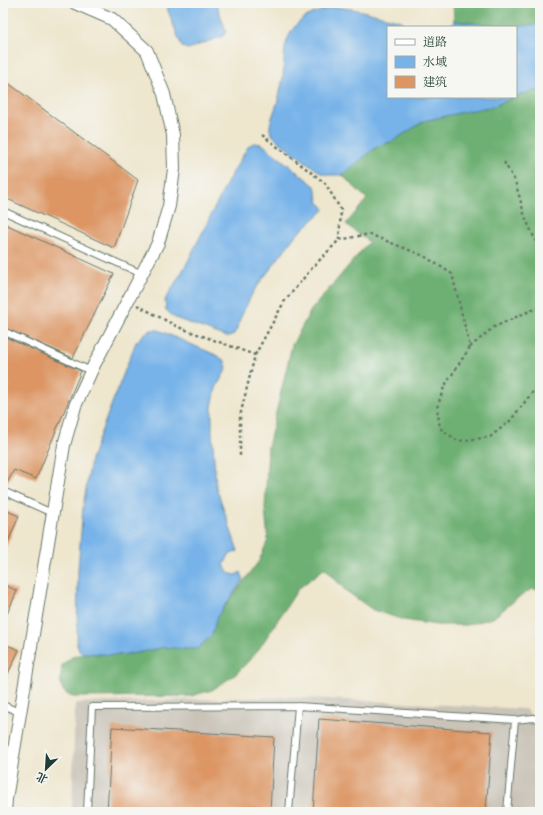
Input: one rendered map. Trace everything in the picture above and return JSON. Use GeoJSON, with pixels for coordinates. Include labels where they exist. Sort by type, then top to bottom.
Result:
{"type":"FeatureCollection","features":[{"type":"Feature","properties":{"kind":"street"},"geometry":{"type":"LineString","coordinates":[[6,812],[5,799],[21,713],[64,445],[75,406],[91,371],[158,243],[169,206],[174,169],[173,135],[164,94],[147,51],[112,19],[75,3]]}},
{"type":"Feature","properties":{"kind":"lane"},"geometry":{"type":"LineString","coordinates":[[3,211],[142,274]]}},
{"type":"Feature","properties":{"kind":"lane"},"geometry":{"type":"LineString","coordinates":[[3,331],[91,371]]}},
{"type":"Feature","properties":{"kind":"lane"},"geometry":{"type":"LineString","coordinates":[[3,491],[54,514]]}},
{"type":"Feature","properties":{"kind":"lane"},"geometry":{"type":"LineString","coordinates":[[3,705],[21,713]]}},
{"type":"Feature","properties":{"kind":"lane"},"geometry":{"type":"LineString","coordinates":[[289,812],[298,706]]}},
{"type":"Feature","properties":{"kind":"lane"},"geometry":{"type":"LineString","coordinates":[[87,812],[92,707],[298,706],[515,720],[533,718],[540,719]]}},
{"type":"Feature","properties":{"kind":"lane"},"geometry":{"type":"LineString","coordinates":[[507,812],[515,720]]}},
{"type":"Feature","properties":{"kind":"path"},"geometry":{"type":"LineString","coordinates":[[262,135],[325,183],[341,210],[340,240]]}},
{"type":"Feature","properties":{"kind":"path"},"geometry":{"type":"LineString","coordinates":[[504,162],[515,181],[524,217],[540,251]]}},
{"type":"Feature","properties":{"kind":"path"},"geometry":{"type":"LineString","coordinates":[[240,458],[240,416],[255,355],[284,302],[312,268],[340,240],[370,234],[424,256],[452,274],[470,346]]}},
{"type":"Feature","properties":{"kind":"path"},"geometry":{"type":"LineString","coordinates":[[128,300],[178,327],[255,355]]}},
{"type":"Feature","properties":{"kind":"path"},"geometry":{"type":"LineString","coordinates":[[540,308],[534,309],[494,327],[470,346],[444,387],[437,408],[440,428],[458,441],[490,437],[510,421],[535,389],[540,370]]}},
{"type":"Feature","properties":{"kind":"shaded area"},"geometry":{"type":"Polygon","coordinates":[[[289,697],[525,709],[540,725],[540,812],[72,812],[75,703],[289,697]]]}},
{"type":"Feature","properties":{"kind":"green space"},"geometry":{"type":"Polygon","coordinates":[[[453,3],[540,3],[540,26],[499,26],[454,21],[453,3]]]}},
{"type":"Feature","properties":{"kind":"green space"},"geometry":{"type":"Polygon","coordinates":[[[540,90],[540,590],[532,589],[519,597],[493,618],[466,625],[437,625],[404,620],[373,610],[345,590],[325,568],[298,589],[257,652],[236,674],[212,690],[191,696],[73,697],[64,692],[61,684],[62,665],[72,657],[84,653],[117,655],[138,653],[164,647],[185,649],[212,635],[217,617],[259,561],[268,540],[265,509],[268,447],[292,345],[311,310],[369,242],[346,224],[367,199],[342,175],[378,146],[393,141],[424,121],[494,106],[512,98],[517,98],[517,96],[540,90]]]}},
{"type":"Feature","properties":{"kind":"water"},"geometry":{"type":"Polygon","coordinates":[[[165,3],[216,3],[226,31],[223,36],[188,49],[182,47],[165,3]]]}},
{"type":"Feature","properties":{"kind":"water"},"geometry":{"type":"Polygon","coordinates":[[[336,7],[358,10],[402,21],[405,26],[387,26],[387,98],[512,98],[494,106],[424,121],[393,141],[378,146],[342,175],[321,173],[277,140],[270,130],[281,88],[285,52],[289,35],[302,20],[318,12],[336,7]]]}},
{"type":"Feature","properties":{"kind":"water"},"geometry":{"type":"Polygon","coordinates":[[[454,21],[499,26],[451,26],[454,21]]]}},
{"type":"Feature","properties":{"kind":"water"},"geometry":{"type":"Polygon","coordinates":[[[517,26],[540,26],[540,90],[517,96],[517,26]]]}},
{"type":"Feature","properties":{"kind":"water"},"geometry":{"type":"Polygon","coordinates":[[[253,143],[262,144],[315,186],[319,203],[323,206],[324,210],[295,236],[253,292],[236,331],[233,335],[227,337],[175,318],[166,310],[165,300],[186,265],[229,179],[247,148],[253,143]]]}},
{"type":"Feature","properties":{"kind":"water"},"geometry":{"type":"Polygon","coordinates":[[[151,330],[158,330],[216,355],[225,361],[227,368],[216,388],[212,407],[216,487],[238,551],[229,555],[224,565],[229,573],[235,575],[241,572],[243,580],[217,617],[212,635],[197,649],[164,647],[138,653],[117,655],[84,653],[79,650],[77,644],[78,569],[83,507],[91,459],[136,342],[144,334],[151,330]]]}},
{"type":"Feature","properties":{"kind":"building"},"geometry":{"type":"Polygon","coordinates":[[[3,79],[138,180],[114,248],[3,197],[3,79]]]}},
{"type":"Feature","properties":{"kind":"building"},"geometry":{"type":"Polygon","coordinates":[[[3,223],[114,274],[73,358],[3,327],[3,223]]]}},
{"type":"Feature","properties":{"kind":"building"},"geometry":{"type":"Polygon","coordinates":[[[3,336],[81,371],[36,479],[14,470],[5,487],[3,487],[3,336]]]}},
{"type":"Feature","properties":{"kind":"building"},"geometry":{"type":"Polygon","coordinates":[[[3,509],[19,516],[3,554],[3,509]]]}},
{"type":"Feature","properties":{"kind":"building"},"geometry":{"type":"Polygon","coordinates":[[[3,584],[17,591],[3,623],[3,584]]]}},
{"type":"Feature","properties":{"kind":"building"},"geometry":{"type":"Polygon","coordinates":[[[3,643],[19,650],[3,684],[3,643]]]}},
{"type":"Feature","properties":{"kind":"building"},"geometry":{"type":"Polygon","coordinates":[[[319,719],[492,732],[486,812],[313,812],[319,719]]]}},
{"type":"Feature","properties":{"kind":"building"},"geometry":{"type":"Polygon","coordinates":[[[112,727],[274,737],[270,812],[107,812],[112,727]]]}}]}
